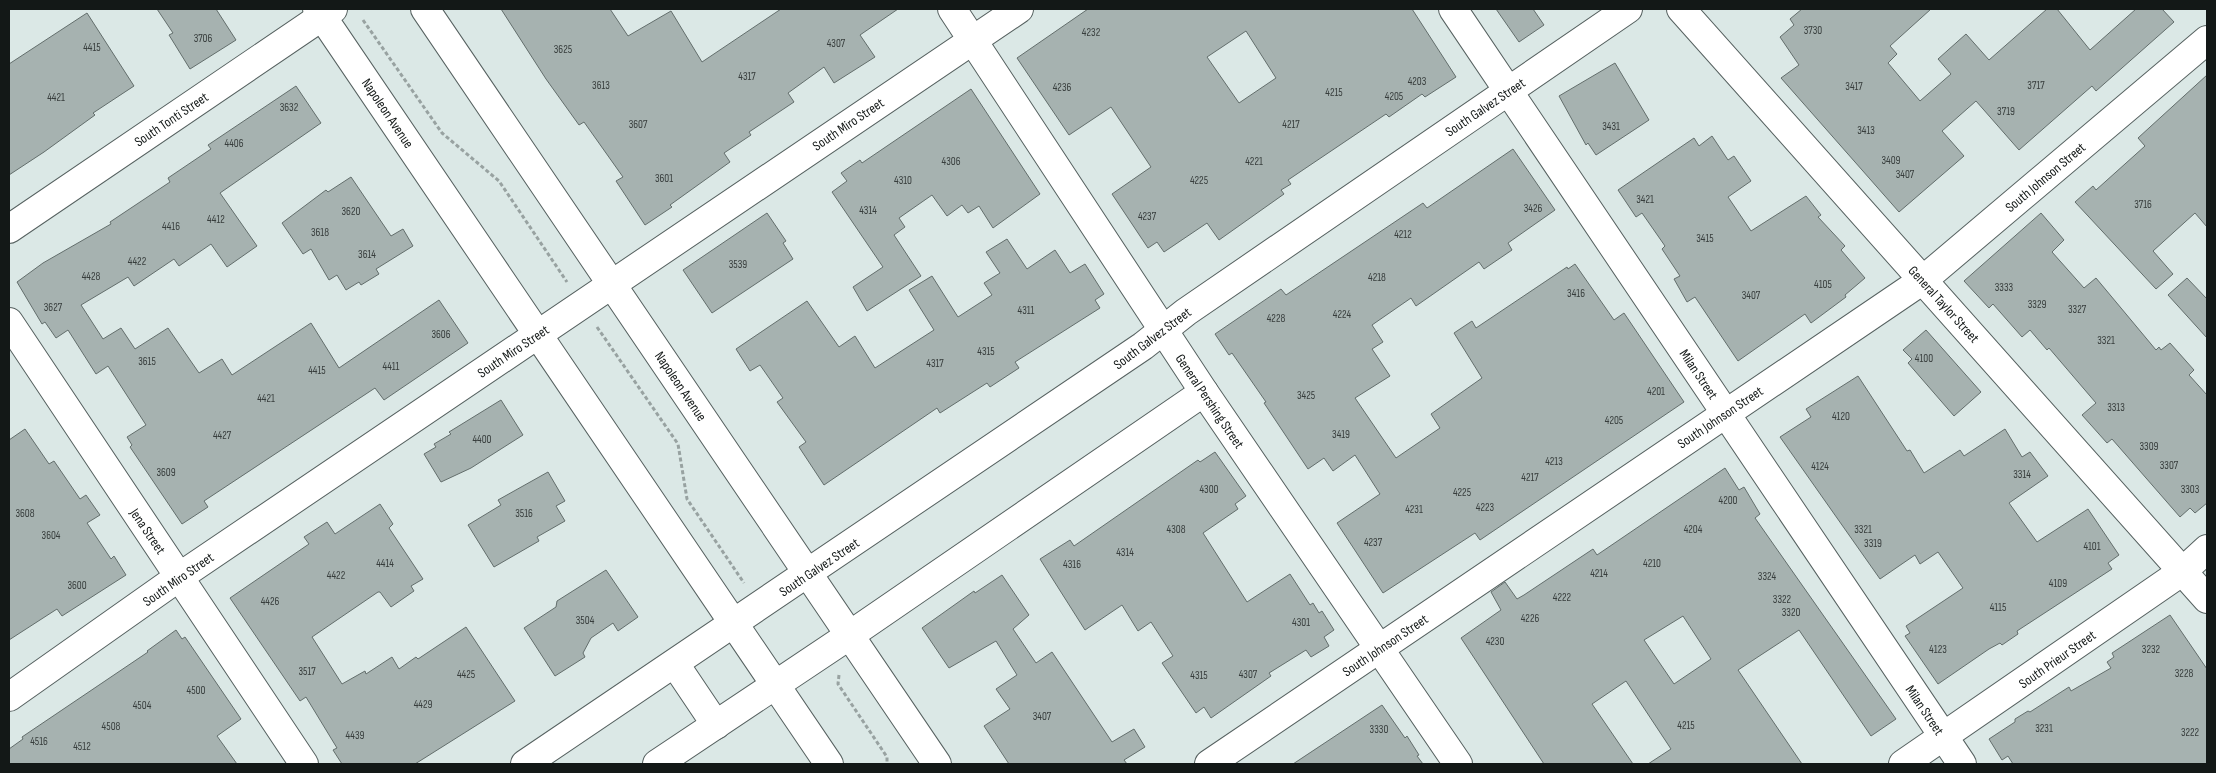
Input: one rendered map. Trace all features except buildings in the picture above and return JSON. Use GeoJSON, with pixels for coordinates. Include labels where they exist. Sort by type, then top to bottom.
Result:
{"type":"FeatureCollection","features":[{"type":"Feature","properties":{"kind":"street","name":"Napoleon Avenue"},"geometry":{"type":"LineString","coordinates":[[425,9],[937,764]]}},
{"type":"Feature","properties":{"kind":"street","name":"General Pershing Street"},"geometry":{"type":"LineString","coordinates":[[952,9],[974,39],[1204,392],[1458,764]]}},
{"type":"Feature","properties":{"kind":"street","name":"South Miro Street"},"geometry":{"type":"LineString","coordinates":[[9,697],[179,578],[1019,9]]}},
{"type":"Feature","properties":{"kind":"street","name":"Milan Street"},"geometry":{"type":"LineString","coordinates":[[1453,9],[1962,764]]}},
{"type":"Feature","properties":{"kind":"street","name":"South Galvez Street"},"geometry":{"type":"LineString","coordinates":[[525,764],[1143,346],[1163,330],[1628,9]]}},
{"type":"Feature","properties":{"kind":"street","name":"General Taylor Street"},"geometry":{"type":"LineString","coordinates":[[1681,9],[2207,599]]}},
{"type":"Feature","properties":{"kind":"street","name":"Napoleon Avenue"},"geometry":{"type":"LineString","coordinates":[[324,11],[538,334],[829,764]]}},
{"type":"Feature","properties":{"kind":"street","name":"South Tonti Street"},"geometry":{"type":"LineString","coordinates":[[9,230],[324,11]]}},
{"type":"Feature","properties":{"kind":"street","name":"South Johnson Street"},"geometry":{"type":"LineString","coordinates":[[1209,764],[1923,280],[2207,40]]}},
{"type":"Feature","properties":{"kind":"street","name":"Jena Street"},"geometry":{"type":"LineString","coordinates":[[9,322],[304,764]]}},
{"type":"Feature","properties":{"kind":"street"},"geometry":{"type":"LineString","coordinates":[[657,764],[850,635],[1204,392]]}},
{"type":"Feature","properties":{"kind":"street","name":"South Prieur Street"},"geometry":{"type":"LineString","coordinates":[[1903,764],[2183,571],[2207,550]]}},
{"type":"Feature","properties":{"kind":"street"},"geometry":{"type":"LineString","coordinates":[[675,664],[716,725]]}},
{"type":"Feature","properties":{"kind":"path"},"geometry":{"type":"LineString","coordinates":[[363,20],[442,133],[499,181],[568,283]]}},
{"type":"Feature","properties":{"kind":"path"},"geometry":{"type":"LineString","coordinates":[[597,327],[678,444],[687,499],[744,584]]}},
{"type":"Feature","properties":{"kind":"path"},"geometry":{"type":"LineString","coordinates":[[841,666],[838,684],[888,758],[888,764]]}}]}
